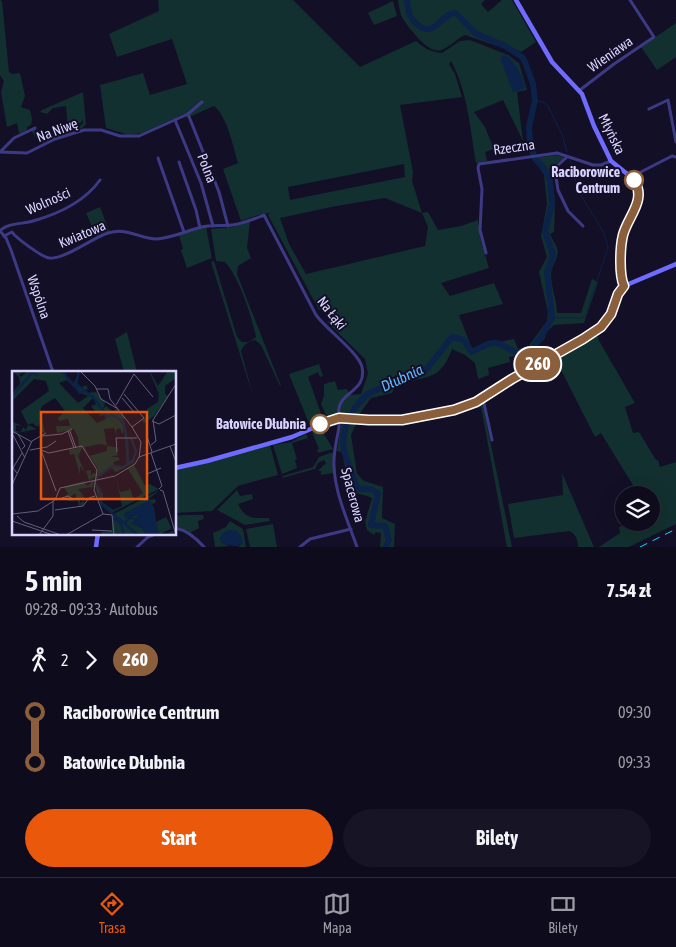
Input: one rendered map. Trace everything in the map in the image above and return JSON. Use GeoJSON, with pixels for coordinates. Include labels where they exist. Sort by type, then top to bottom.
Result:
{"type":"FeatureCollection","features":[{"type":"Feature","properties":{"kind":"street","name":"Młyńska"},"geometry":{"type":"LineString","coordinates":[[516,0],[552,62],[580,90],[594,126],[611,161],[631,177]]}},
{"type":"Feature","properties":{"kind":"street","name":"Wieniawa"},"geometry":{"type":"LineString","coordinates":[[580,90],[654,37],[630,0]]}},
{"type":"Feature","properties":{"kind":"street"},"geometry":{"type":"LineString","coordinates":[[649,109],[668,100],[676,142]]}},
{"type":"Feature","properties":{"kind":"street","name":"Na Niwę"},"geometry":{"type":"LineString","coordinates":[[0,152],[27,152],[56,139],[84,130],[101,130],[120,136],[139,136],[188,114],[202,102]]}},
{"type":"Feature","properties":{"kind":"street"},"geometry":{"type":"LineString","coordinates":[[188,114],[219,192],[228,226]]}},
{"type":"Feature","properties":{"kind":"street","name":"Polna"},"geometry":{"type":"LineString","coordinates":[[174,120],[201,183],[213,226]]}},
{"type":"Feature","properties":{"kind":"street"},"geometry":{"type":"LineString","coordinates":[[0,152],[14,138],[35,128]]}},
{"type":"Feature","properties":{"kind":"street"},"geometry":{"type":"LineString","coordinates":[[624,286],[621,279],[622,240],[638,203],[639,196],[638,187],[631,177],[674,156],[676,150]]}},
{"type":"Feature","properties":{"kind":"street","name":"Rzeczna"},"geometry":{"type":"LineString","coordinates":[[486,253],[479,219],[482,189],[478,165],[557,153],[593,165],[601,165],[611,161]]}},
{"type":"Feature","properties":{"kind":"street"},"geometry":{"type":"LineString","coordinates":[[567,157],[555,171],[558,190],[568,211],[583,226]]}},
{"type":"Feature","properties":{"kind":"street"},"geometry":{"type":"LineString","coordinates":[[158,158],[184,232]]}},
{"type":"Feature","properties":{"kind":"street"},"geometry":{"type":"LineString","coordinates":[[179,162],[196,210],[200,228]]}},
{"type":"Feature","properties":{"kind":"street","name":"Wolności"},"geometry":{"type":"LineString","coordinates":[[0,231],[4,226],[33,222],[60,211],[83,197],[100,180]]}},
{"type":"Feature","properties":{"kind":"street","name":"Kwiatowa"},"geometry":{"type":"LineString","coordinates":[[4,236],[12,232],[18,239],[44,256],[51,258],[61,256],[111,232],[129,232],[157,238],[200,228],[239,224],[264,215]]}},
{"type":"Feature","properties":{"kind":"street","name":"Na Łąki"},"geometry":{"type":"LineString","coordinates":[[264,215],[316,315],[356,355],[361,364],[361,380],[357,388],[341,403],[339,409],[342,418]]}},
{"type":"Feature","properties":{"kind":"street","name":"Wspólna"},"geometry":{"type":"LineString","coordinates":[[0,231],[11,250],[53,371]]}},
{"type":"Feature","properties":{"kind":"street"},"geometry":{"type":"LineString","coordinates":[[176,468],[212,460],[292,437],[326,422],[342,418],[386,421],[417,418],[470,405],[601,327],[611,314],[618,294],[624,286],[676,264]]}},
{"type":"Feature","properties":{"kind":"street"},"geometry":{"type":"LineString","coordinates":[[483,399],[492,440]]}},
{"type":"Feature","properties":{"kind":"street","name":"Spacerowa"},"geometry":{"type":"LineString","coordinates":[[342,418],[334,468],[341,502],[357,547]]}},
{"type":"Feature","properties":{"kind":"street"},"geometry":{"type":"LineString","coordinates":[[176,528],[199,541],[204,547]]}},
{"type":"Feature","properties":{"kind":"street"},"geometry":{"type":"LineString","coordinates":[[300,547],[310,539],[350,528]]}},
{"type":"Feature","properties":{"kind":"street"},"geometry":{"type":"LineString","coordinates":[[136,547],[148,537],[156,534]]}},
{"type":"Feature","properties":{"kind":"green space"},"geometry":{"type":"Polygon","coordinates":[[[0,0],[2,1],[9,72],[12,74],[20,73],[25,96],[21,107],[30,110],[32,119],[31,125],[27,127],[27,130],[19,134],[17,123],[7,127],[1,92],[4,81],[0,75],[0,0]]]}},
{"type":"Feature","properties":{"kind":"green space"},"geometry":{"type":"Polygon","coordinates":[[[158,0],[293,0],[360,67],[416,41],[428,50],[442,53],[460,41],[470,40],[508,55],[519,63],[527,90],[517,92],[523,141],[503,100],[474,112],[485,127],[494,149],[485,152],[487,161],[476,163],[465,98],[451,61],[449,64],[455,74],[462,97],[400,105],[413,172],[412,181],[422,213],[428,212],[438,230],[461,226],[478,220],[480,238],[489,268],[441,283],[450,296],[494,283],[503,304],[459,315],[472,349],[493,340],[500,342],[514,339],[518,349],[528,347],[547,321],[548,312],[539,272],[547,257],[541,236],[547,204],[544,175],[533,158],[556,155],[563,157],[563,159],[549,169],[553,183],[555,208],[554,232],[550,234],[558,251],[551,271],[551,279],[557,313],[581,313],[592,279],[598,282],[584,323],[554,325],[545,333],[545,338],[531,353],[509,357],[510,362],[488,368],[489,375],[478,379],[475,363],[465,355],[452,349],[438,372],[425,378],[404,382],[399,384],[392,393],[371,398],[358,416],[343,414],[326,415],[321,404],[324,396],[324,384],[335,381],[338,390],[347,389],[350,395],[361,394],[368,374],[365,359],[327,322],[333,318],[324,308],[319,310],[268,215],[270,213],[241,221],[223,169],[238,163],[229,132],[219,111],[214,106],[187,118],[184,114],[142,133],[129,135],[106,128],[100,85],[143,73],[150,95],[187,84],[172,39],[117,57],[109,34],[159,11],[158,0]],[[404,164],[288,187],[290,200],[405,177],[404,164]],[[385,198],[280,218],[289,244],[306,274],[425,246],[428,227],[422,213],[385,198]]]}},
{"type":"Feature","properties":{"kind":"green space"},"geometry":{"type":"Polygon","coordinates":[[[398,0],[485,0],[481,4],[488,12],[502,0],[512,0],[536,42],[521,52],[505,44],[503,48],[465,35],[444,49],[431,49],[420,40],[402,17],[398,0]]]}},
{"type":"Feature","properties":{"kind":"green space"},"geometry":{"type":"Polygon","coordinates":[[[393,1],[397,16],[374,25],[368,13],[393,1]]]}},
{"type":"Feature","properties":{"kind":"green space"},"geometry":{"type":"Polygon","coordinates":[[[676,23],[676,57],[657,70],[641,47],[676,23]]]}},
{"type":"Feature","properties":{"kind":"green space"},"geometry":{"type":"Polygon","coordinates":[[[83,92],[86,124],[84,127],[75,131],[83,123],[83,120],[69,134],[42,143],[36,138],[31,130],[36,129],[35,133],[46,137],[47,132],[57,133],[58,131],[68,129],[66,106],[53,108],[47,114],[40,112],[83,92]]]}},
{"type":"Feature","properties":{"kind":"green space"},"geometry":{"type":"Polygon","coordinates":[[[100,207],[109,231],[96,236],[86,213],[100,207]]]}},
{"type":"Feature","properties":{"kind":"green space"},"geometry":{"type":"Polygon","coordinates":[[[250,221],[247,248],[251,258],[238,266],[237,274],[281,386],[261,345],[255,340],[245,345],[241,351],[253,396],[211,262],[214,261],[237,337],[242,342],[249,342],[256,337],[248,308],[240,287],[230,269],[225,262],[216,261],[211,229],[233,227],[250,221]]]}},
{"type":"Feature","properties":{"kind":"green space"},"geometry":{"type":"Polygon","coordinates":[[[206,227],[212,258],[187,268],[181,250],[183,249],[179,235],[206,227]]]}},
{"type":"Feature","properties":{"kind":"green space"},"geometry":{"type":"Polygon","coordinates":[[[127,332],[137,371],[124,371],[115,339],[127,332]]]}},
{"type":"Feature","properties":{"kind":"green space"},"geometry":{"type":"Polygon","coordinates":[[[594,335],[599,338],[635,403],[625,407],[633,433],[639,432],[656,460],[658,460],[660,467],[676,462],[676,524],[629,547],[599,547],[620,533],[620,531],[660,531],[660,486],[633,486],[601,433],[595,437],[556,360],[539,368],[594,335]]]}},
{"type":"Feature","properties":{"kind":"green space"},"geometry":{"type":"Polygon","coordinates":[[[319,364],[323,376],[320,377],[318,372],[308,377],[323,419],[310,426],[289,374],[319,364]]]}},
{"type":"Feature","properties":{"kind":"green space"},"geometry":{"type":"Polygon","coordinates":[[[481,402],[512,547],[507,547],[481,407],[460,411],[481,402]]]}},
{"type":"Feature","properties":{"kind":"green space"},"geometry":{"type":"Polygon","coordinates":[[[342,420],[357,422],[351,435],[357,474],[364,481],[383,487],[382,518],[395,524],[394,547],[380,547],[381,533],[376,532],[374,535],[367,530],[365,522],[372,498],[350,490],[342,452],[337,451],[342,420]]]}},
{"type":"Feature","properties":{"kind":"green space"},"geometry":{"type":"Polygon","coordinates":[[[335,422],[336,426],[333,425],[321,429],[333,449],[318,453],[317,450],[319,449],[312,432],[335,422]]]}},
{"type":"Feature","properties":{"kind":"green space"},"geometry":{"type":"Polygon","coordinates":[[[306,434],[308,438],[292,443],[297,459],[295,460],[297,468],[282,474],[273,445],[291,442],[306,434]]]}},
{"type":"Feature","properties":{"kind":"green space"},"geometry":{"type":"Polygon","coordinates":[[[270,445],[278,475],[238,486],[212,511],[176,513],[176,469],[270,445]]]}},
{"type":"Feature","properties":{"kind":"green space"},"geometry":{"type":"Polygon","coordinates":[[[333,453],[333,473],[321,475],[321,471],[318,471],[326,463],[324,460],[318,463],[315,469],[282,478],[283,476],[313,467],[319,457],[333,453]]]}},
{"type":"Feature","properties":{"kind":"green space"},"geometry":{"type":"Polygon","coordinates":[[[562,473],[594,547],[578,547],[576,538],[569,531],[514,538],[508,504],[563,495],[562,473]]]}},
{"type":"Feature","properties":{"kind":"green space"},"geometry":{"type":"Polygon","coordinates":[[[237,490],[240,496],[252,494],[253,499],[238,504],[244,513],[254,518],[269,518],[270,521],[245,525],[217,510],[237,490]]]}},
{"type":"Feature","properties":{"kind":"green space"},"geometry":{"type":"Polygon","coordinates":[[[203,515],[204,519],[198,521],[199,528],[190,533],[176,526],[176,516],[203,515]]]}},
{"type":"Feature","properties":{"kind":"green space"},"geometry":{"type":"Polygon","coordinates":[[[230,521],[243,529],[246,547],[238,547],[243,542],[221,542],[229,546],[215,547],[213,533],[226,527],[230,521]]]}},
{"type":"Feature","properties":{"kind":"green space"},"geometry":{"type":"Polygon","coordinates":[[[273,524],[277,547],[250,547],[246,529],[273,524]]]}},
{"type":"Feature","properties":{"kind":"water"},"geometry":{"type":"Polygon","coordinates":[[[506,55],[518,70],[525,87],[524,89],[513,92],[500,58],[506,55]]]}},
{"type":"Feature","properties":{"kind":"water"},"geometry":{"type":"Polygon","coordinates":[[[229,530],[237,531],[243,543],[233,546],[221,541],[219,539],[222,534],[229,530]]]}},
{"type":"Feature","properties":{"kind":"waterway","name":"Dłubnia"},"geometry":{"type":"LineString","coordinates":[[386,547],[389,540],[385,526],[371,525],[378,493],[371,489],[359,489],[344,451],[343,443],[346,427],[358,404],[369,393],[425,371],[452,337],[464,340],[472,352],[487,344],[497,343],[515,352],[524,354],[536,345],[552,318],[547,272],[553,255],[545,231],[552,203],[550,181],[544,168],[535,159],[530,143],[529,127],[535,100],[533,84],[525,62],[522,57],[505,46],[475,33],[456,13],[450,14],[433,27],[424,29],[411,17],[407,0]]}},
{"type":"Feature","properties":{"kind":"waterway"},"geometry":{"type":"LineString","coordinates":[[535,100],[548,106],[562,135],[567,152]]}},
{"type":"Feature","properties":{"kind":"waterway"},"geometry":{"type":"LineString","coordinates":[[552,318],[582,318],[587,314],[608,248],[600,225],[582,198],[570,160]]}},
{"type":"Feature","properties":{"kind":"railway"},"geometry":{"type":"LineString","coordinates":[[640,547],[676,529]]}},
{"type":"Feature","properties":{"kind":"bus line","name":"260"},"geometry":{"type":"LineString","coordinates":[[320,424],[339,418],[386,421],[402,420],[470,405],[484,399],[512,379],[601,327],[609,318],[618,294],[624,286],[621,279],[622,243],[624,233],[639,199],[639,190],[634,180]]}},
{"type":"Feature","properties":{"kind":"place","name":"Raciborowice Centrum"},"geometry":{"type":"Point","coordinates":[634,180]}},
{"type":"Feature","properties":{"kind":"place","name":"Batowice Dłubnia"},"geometry":{"type":"Point","coordinates":[320,424]}}]}
